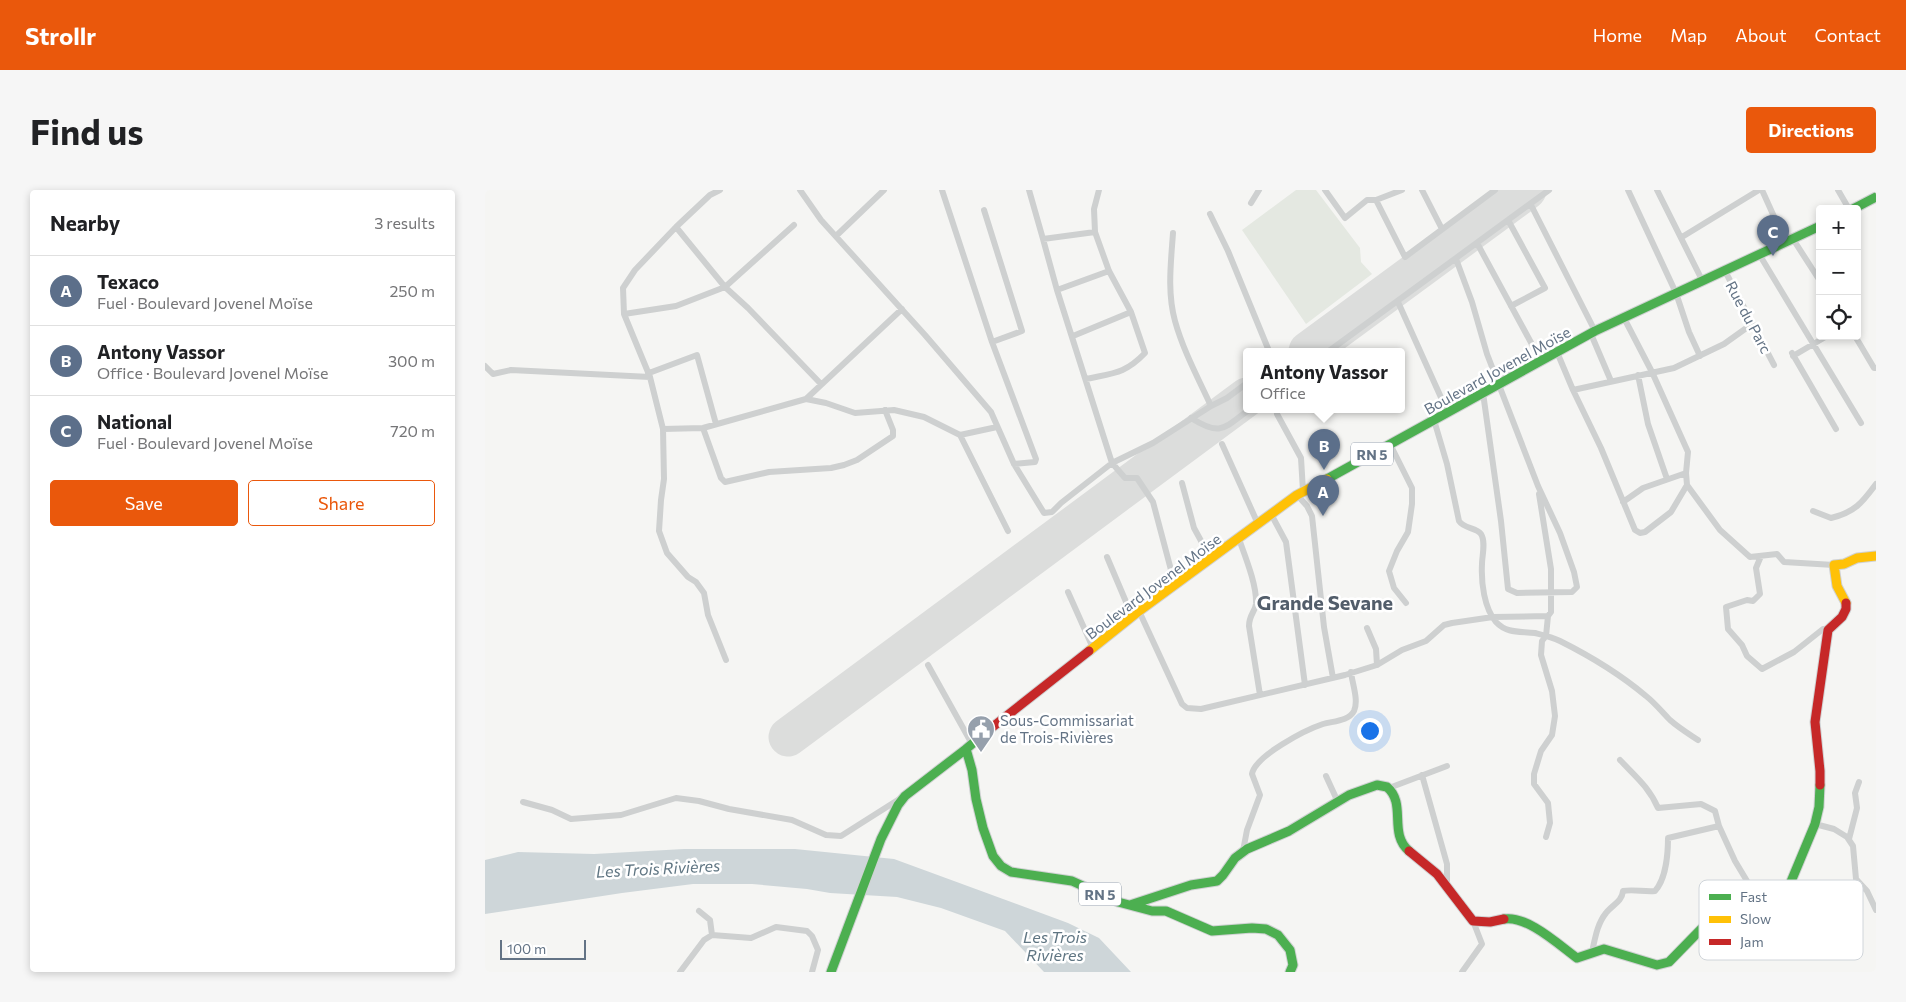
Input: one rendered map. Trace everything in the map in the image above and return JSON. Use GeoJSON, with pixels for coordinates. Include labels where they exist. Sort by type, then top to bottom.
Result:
{"type":"FeatureCollection","features":[{"type":"Feature","properties":{"kind":"main road"},"geometry":{"type":"LineString","coordinates":[[1861,205],[1876,197]]}},
{"type":"Feature","properties":{"kind":"main road","name":"Boulevard Jovenel Moïse"},"geometry":{"type":"LineString","coordinates":[[905,796],[1135,614],[1300,493],[1593,332],[1724,269],[1816,228]]}},
{"type":"Feature","properties":{"kind":"main road"},"geometry":{"type":"LineString","coordinates":[[1792,880],[1815,824],[1821,788],[1815,722],[1828,630],[1841,621],[1845,607],[1845,600],[1836,581],[1834,565],[1844,564],[1857,558],[1876,556]]}},
{"type":"Feature","properties":{"kind":"main road","name":"RN 5"},"geometry":{"type":"LineString","coordinates":[[969,746],[976,799],[983,828],[993,856],[1001,866],[1011,872],[1073,881],[1118,902],[1153,911],[1166,911],[1212,931],[1252,928],[1266,929],[1278,935],[1290,950],[1293,965],[1290,972]]}},
{"type":"Feature","properties":{"kind":"main road"},"geometry":{"type":"LineString","coordinates":[[1130,905],[1188,885],[1207,884],[1217,881],[1225,873],[1233,859],[1243,852],[1281,836],[1337,800],[1375,785],[1389,788],[1393,794],[1396,802],[1397,828],[1402,844],[1443,878],[1473,921],[1518,919],[1537,929],[1573,957],[1584,957],[1597,949],[1611,950],[1653,964],[1665,964],[1699,932]]}},
{"type":"Feature","properties":{"kind":"main road"},"geometry":{"type":"LineString","coordinates":[[831,972],[881,839],[898,805],[905,796]]}},
{"type":"Feature","properties":{"kind":"street"},"geometry":{"type":"LineString","coordinates":[[720,190],[710,195],[676,227],[635,270],[623,288],[624,314],[649,375],[663,429],[664,479],[659,531],[667,553],[696,582],[704,593],[708,615],[726,660]]}},
{"type":"Feature","properties":{"kind":"street"},"geometry":{"type":"LineString","coordinates":[[800,190],[821,220],[902,309],[991,412],[1015,464],[1044,514],[1048,514],[1112,463],[1153,443],[1191,418],[1227,398],[1243,386]]}},
{"type":"Feature","properties":{"kind":"street"},"geometry":{"type":"LineString","coordinates":[[836,236],[884,190]]}},
{"type":"Feature","properties":{"kind":"street"},"geometry":{"type":"LineString","coordinates":[[942,190],[992,342],[1036,460],[1035,462],[1015,464]]}},
{"type":"Feature","properties":{"kind":"street"},"geometry":{"type":"LineString","coordinates":[[1029,190],[1057,290],[1112,463],[1125,478],[1137,478],[1153,502],[1175,585]]}},
{"type":"Feature","properties":{"kind":"street"},"geometry":{"type":"LineString","coordinates":[[1086,379],[1124,371],[1145,353],[1131,312],[1109,272],[1095,232],[1094,209],[1099,190]]}},
{"type":"Feature","properties":{"kind":"street"},"geometry":{"type":"LineString","coordinates":[[1251,203],[1259,190]]}},
{"type":"Feature","properties":{"kind":"street"},"geometry":{"type":"LineString","coordinates":[[1325,190],[1345,218],[1367,200],[1376,200],[1401,190]]}},
{"type":"Feature","properties":{"kind":"street"},"geometry":{"type":"LineString","coordinates":[[1423,190],[1442,229]]}},
{"type":"Feature","properties":{"kind":"street"},"geometry":{"type":"LineString","coordinates":[[1376,200],[1405,257],[1495,190]]}},
{"type":"Feature","properties":{"kind":"street"},"geometry":{"type":"LineString","coordinates":[[1333,348],[1549,190]]}},
{"type":"Feature","properties":{"kind":"street"},"geometry":{"type":"LineString","coordinates":[[1627,190],[1676,293],[1689,332],[1700,356]]}},
{"type":"Feature","properties":{"kind":"street"},"geometry":{"type":"LineString","coordinates":[[1658,190],[1703,280]]}},
{"type":"Feature","properties":{"kind":"street"},"geometry":{"type":"LineString","coordinates":[[1682,237],[1761,190],[1789,240],[1816,275]]}},
{"type":"Feature","properties":{"kind":"street"},"geometry":{"type":"LineString","coordinates":[[1838,190],[1847,205]]}},
{"type":"Feature","properties":{"kind":"street"},"geometry":{"type":"LineString","coordinates":[[1531,204],[1593,332],[1611,381]]}},
{"type":"Feature","properties":{"kind":"street"},"geometry":{"type":"LineString","coordinates":[[984,210],[1021,331],[992,342]]}},
{"type":"Feature","properties":{"kind":"street"},"geometry":{"type":"LineString","coordinates":[[1210,214],[1228,251],[1268,348]]}},
{"type":"Feature","properties":{"kind":"street"},"geometry":{"type":"LineString","coordinates":[[1508,220],[1545,288],[1511,306]]}},
{"type":"Feature","properties":{"kind":"street"},"geometry":{"type":"LineString","coordinates":[[624,314],[676,306],[725,286],[794,225]]}},
{"type":"Feature","properties":{"kind":"street"},"geometry":{"type":"LineString","coordinates":[[676,227],[725,286],[821,384]]}},
{"type":"Feature","properties":{"kind":"street"},"geometry":{"type":"LineString","coordinates":[[1043,238],[1095,232]]}},
{"type":"Feature","properties":{"kind":"street"},"geometry":{"type":"LineString","coordinates":[[1173,233],[1169,276],[1175,319],[1185,348],[1211,406]]}},
{"type":"Feature","properties":{"kind":"street"},"geometry":{"type":"LineString","coordinates":[[1477,243],[1541,361]]}},
{"type":"Feature","properties":{"kind":"street"},"geometry":{"type":"LineString","coordinates":[[1759,254],[1861,424]]}},
{"type":"Feature","properties":{"kind":"street"},"geometry":{"type":"LineString","coordinates":[[1455,259],[1487,354],[1538,486],[1560,533],[1577,587],[1572,592],[1513,593],[1507,586],[1501,521],[1483,393]]}},
{"type":"Feature","properties":{"kind":"street","name":"Rue du Parc"},"geometry":{"type":"LineString","coordinates":[[1724,269],[1774,365]]}},
{"type":"Feature","properties":{"kind":"street"},"geometry":{"type":"LineString","coordinates":[[1057,290],[1109,272]]}},
{"type":"Feature","properties":{"kind":"street"},"geometry":{"type":"LineString","coordinates":[[1397,302],[1448,413]]}},
{"type":"Feature","properties":{"kind":"street"},"geometry":{"type":"LineString","coordinates":[[806,399],[902,309]]}},
{"type":"Feature","properties":{"kind":"street"},"geometry":{"type":"LineString","coordinates":[[1073,336],[1131,312]]}},
{"type":"Feature","properties":{"kind":"street"},"geometry":{"type":"LineString","coordinates":[[1624,318],[1652,372],[1687,452],[1687,485],[1720,530],[1750,557],[1777,554],[1784,562],[1834,565]]}},
{"type":"Feature","properties":{"kind":"street"},"geometry":{"type":"LineString","coordinates":[[1573,390],[1674,368],[1724,344],[1753,324]]}},
{"type":"Feature","properties":{"kind":"street"},"geometry":{"type":"LineString","coordinates":[[1820,340],[1793,355],[1836,429]]}},
{"type":"Feature","properties":{"kind":"street"},"geometry":{"type":"LineString","coordinates":[[1857,340],[1874,368],[1876,368]]}},
{"type":"Feature","properties":{"kind":"street"},"geometry":{"type":"LineString","coordinates":[[1557,352],[1601,448],[1635,530],[1645,532],[1671,512],[1687,485]]}},
{"type":"Feature","properties":{"kind":"street"},"geometry":{"type":"LineString","coordinates":[[485,366],[493,374],[511,370],[649,375],[697,355],[716,424]]}},
{"type":"Feature","properties":{"kind":"street"},"geometry":{"type":"LineString","coordinates":[[1638,375],[1647,424],[1667,479]]}},
{"type":"Feature","properties":{"kind":"street"},"geometry":{"type":"LineString","coordinates":[[663,429],[703,428],[806,399],[826,403],[855,413],[894,410],[924,417],[960,435],[1008,531]]}},
{"type":"Feature","properties":{"kind":"street"},"geometry":{"type":"LineString","coordinates":[[703,428],[721,478],[725,482],[769,472],[831,468],[857,460],[893,436],[893,430],[885,410]]}},
{"type":"Feature","properties":{"kind":"street"},"geometry":{"type":"LineString","coordinates":[[1191,418],[1205,427],[1218,429],[1225,427],[1244,413]]}},
{"type":"Feature","properties":{"kind":"street"},"geometry":{"type":"LineString","coordinates":[[1277,414],[1301,458],[1300,493],[1312,516],[1319,589],[1333,678]]}},
{"type":"Feature","properties":{"kind":"street"},"geometry":{"type":"LineString","coordinates":[[1434,420],[1443,449],[1459,522],[1481,535],[1483,547],[1482,577],[1489,610],[1496,622],[1505,629],[1515,633],[1533,633],[1558,640],[1617,675],[1647,696],[1672,722],[1698,740]]}},
{"type":"Feature","properties":{"kind":"street"},"geometry":{"type":"LineString","coordinates":[[960,435],[997,427]]}},
{"type":"Feature","properties":{"kind":"street"},"geometry":{"type":"LineString","coordinates":[[1222,444],[1258,524]]}},
{"type":"Feature","properties":{"kind":"street"},"geometry":{"type":"LineString","coordinates":[[1390,444],[1412,488],[1408,532],[1397,551],[1389,571],[1395,588],[1406,603]]}},
{"type":"Feature","properties":{"kind":"street"},"geometry":{"type":"LineString","coordinates":[[1623,502],[1643,488],[1686,473]]}},
{"type":"Feature","properties":{"kind":"street"},"geometry":{"type":"LineString","coordinates":[[1182,483],[1194,528],[1211,559]]}},
{"type":"Feature","properties":{"kind":"street"},"geometry":{"type":"LineString","coordinates":[[1813,511],[1831,518],[1853,510],[1863,502],[1876,484]]}},
{"type":"Feature","properties":{"kind":"street"},"geometry":{"type":"LineString","coordinates":[[1538,486],[1549,548],[1551,593],[1551,612],[1548,616],[1546,636],[1542,641],[1541,655],[1552,691],[1555,716],[1552,735],[1541,751],[1533,774],[1534,784],[1548,803],[1550,823],[1546,837]]}},
{"type":"Feature","properties":{"kind":"street"},"geometry":{"type":"LineString","coordinates":[[1271,514],[1286,542],[1305,685]]}},
{"type":"Feature","properties":{"kind":"street"},"geometry":{"type":"LineString","coordinates":[[1239,538],[1256,600],[1255,607],[1249,618],[1249,626],[1260,695]]}},
{"type":"Feature","properties":{"kind":"street"},"geometry":{"type":"LineString","coordinates":[[1761,556],[1756,568],[1760,594],[1753,601],[1747,600],[1727,607],[1728,629],[1742,645],[1747,656],[1762,670],[1794,652],[1823,630],[1828,630]]}},
{"type":"Feature","properties":{"kind":"street"},"geometry":{"type":"LineString","coordinates":[[1107,557],[1180,699],[1187,708],[1201,709],[1333,678],[1377,665],[1401,650],[1426,641],[1444,625],[1493,617],[1548,616]]}},
{"type":"Feature","properties":{"kind":"street"},"geometry":{"type":"LineString","coordinates":[[1068,592],[1093,648]]}},
{"type":"Feature","properties":{"kind":"street"},"geometry":{"type":"LineString","coordinates":[[1367,628],[1376,649],[1377,665]]}},
{"type":"Feature","properties":{"kind":"street"},"geometry":{"type":"LineString","coordinates":[[928,665],[969,746]]}},
{"type":"Feature","properties":{"kind":"street"},"geometry":{"type":"LineString","coordinates":[[1243,852],[1245,835],[1260,795],[1252,774],[1255,765],[1274,749],[1311,729],[1348,717],[1353,712],[1355,705],[1351,672]]}},
{"type":"Feature","properties":{"kind":"street"},"geometry":{"type":"LineString","coordinates":[[1620,760],[1645,784],[1658,808],[1701,804],[1715,811],[1719,826],[1735,861],[1746,880]]}},
{"type":"Feature","properties":{"kind":"street"},"geometry":{"type":"LineString","coordinates":[[1389,788],[1447,766]]}},
{"type":"Feature","properties":{"kind":"street"},"geometry":{"type":"LineString","coordinates":[[1422,775],[1447,864],[1447,886]]}},
{"type":"Feature","properties":{"kind":"street"},"geometry":{"type":"LineString","coordinates":[[1326,776],[1337,800]]}},
{"type":"Feature","properties":{"kind":"street"},"geometry":{"type":"LineString","coordinates":[[1849,840],[1857,808],[1855,793],[1859,782]]}},
{"type":"Feature","properties":{"kind":"street"},"geometry":{"type":"LineString","coordinates":[[523,802],[552,810],[571,819],[621,815],[676,798],[792,820],[826,835],[841,836],[905,796]]}},
{"type":"Feature","properties":{"kind":"street"},"geometry":{"type":"LineString","coordinates":[[1815,824],[1834,828],[1849,840],[1853,846],[1857,880]]}},
{"type":"Feature","properties":{"kind":"street"},"geometry":{"type":"LineString","coordinates":[[1592,952],[1598,928],[1605,914],[1622,897],[1623,892],[1631,889],[1642,892],[1655,891],[1658,887],[1666,865],[1668,838],[1719,826]]}},
{"type":"Feature","properties":{"kind":"street"},"geometry":{"type":"LineString","coordinates":[[1863,887],[1876,910]]}},
{"type":"Feature","properties":{"kind":"street"},"geometry":{"type":"LineString","coordinates":[[699,911],[710,920],[712,935]]}},
{"type":"Feature","properties":{"kind":"street"},"geometry":{"type":"LineString","coordinates":[[1461,972],[1482,944],[1473,921]]}},
{"type":"Feature","properties":{"kind":"street"},"geometry":{"type":"LineString","coordinates":[[680,972],[704,940],[712,935],[751,938],[775,927],[807,931],[812,936],[818,950],[812,972]]}},
{"type":"Feature","properties":{"kind":"shaded area"},"geometry":{"type":"Polygon","coordinates":[[[1296,190],[1316,190],[1360,248],[1361,262],[1372,274],[1306,324],[1242,230],[1296,190]]]}},
{"type":"Feature","properties":{"kind":"water","name":"Les Trois Rivières"},"geometry":{"type":"Polygon","coordinates":[[[684,849],[795,849],[894,859],[1068,923],[1099,938],[1131,972],[1044,972],[1005,931],[941,908],[897,897],[830,893],[752,884],[693,884],[485,914],[485,860],[518,852],[594,854],[684,849]]]}},
{"type":"Feature","properties":{"kind":"runway"},"geometry":{"type":"LineString","coordinates":[[1312,348],[1527,190]]}},
{"type":"Feature","properties":{"kind":"runway"},"geometry":{"type":"LineString","coordinates":[[788,737],[1243,400]]}},
{"type":"Feature","properties":{"kind":"traffic: fast"},"geometry":{"type":"LineString","coordinates":[[1861,205],[1876,197]]}},
{"type":"Feature","properties":{"kind":"traffic: fast"},"geometry":{"type":"LineString","coordinates":[[1327,479],[1595,331],[1816,228]]}},
{"type":"Feature","properties":{"kind":"traffic: fast"},"geometry":{"type":"LineString","coordinates":[[990,729],[966,749],[983,828],[993,856],[1001,866],[1011,872],[1072,881],[1118,902],[1152,911],[1166,911],[1212,931],[1252,928],[1266,929],[1278,935],[1290,950],[1293,965],[1290,972]]}},
{"type":"Feature","properties":{"kind":"traffic: fast"},"geometry":{"type":"LineString","coordinates":[[831,972],[881,839],[898,805],[905,796],[966,749]]}},
{"type":"Feature","properties":{"kind":"traffic: fast"},"geometry":{"type":"LineString","coordinates":[[1130,905],[1191,885],[1217,881],[1235,858],[1247,849],[1289,831],[1349,795],[1377,785],[1387,787],[1393,794],[1396,802],[1400,836],[1403,844],[1409,851]]}},
{"type":"Feature","properties":{"kind":"traffic: fast"},"geometry":{"type":"LineString","coordinates":[[1792,880],[1815,824],[1819,807],[1820,785]]}},
{"type":"Feature","properties":{"kind":"traffic: fast"},"geometry":{"type":"LineString","coordinates":[[1504,919],[1513,919],[1532,926],[1577,958],[1604,949],[1657,965],[1669,962],[1699,931]]}},
{"type":"Feature","properties":{"kind":"traffic: slow"},"geometry":{"type":"LineString","coordinates":[[1089,651],[1139,611],[1297,495],[1327,479]]}},
{"type":"Feature","properties":{"kind":"traffic: slow"},"geometry":{"type":"LineString","coordinates":[[1846,603],[1837,586],[1834,565],[1844,564],[1857,558],[1876,556]]}},
{"type":"Feature","properties":{"kind":"traffic: jam"},"geometry":{"type":"LineString","coordinates":[[1820,785],[1815,722],[1828,630],[1842,617],[1846,609],[1846,603]]}},
{"type":"Feature","properties":{"kind":"traffic: jam"},"geometry":{"type":"LineString","coordinates":[[990,729],[1089,651]]}},
{"type":"Feature","properties":{"kind":"traffic: jam"},"geometry":{"type":"LineString","coordinates":[[1409,851],[1437,874],[1473,921],[1490,922],[1504,919]]}},
{"type":"Feature","properties":{"kind":"place","name":"National"},"geometry":{"type":"Point","coordinates":[1773,256]}},
{"type":"Feature","properties":{"kind":"place","name":"Antony Vassor"},"geometry":{"type":"Point","coordinates":[1324,470]}},
{"type":"Feature","properties":{"kind":"place","name":"Texaco"},"geometry":{"type":"Point","coordinates":[1323,516]}},
{"type":"Feature","properties":{"kind":"place","name":"Sous-Commissariat de Trois-Rivières"},"geometry":{"type":"Point","coordinates":[981,753]}},
{"type":"Feature","properties":{"kind":"district","name":"Grande Sevane"},"geometry":{"type":"Point","coordinates":[1325,602]}}]}
